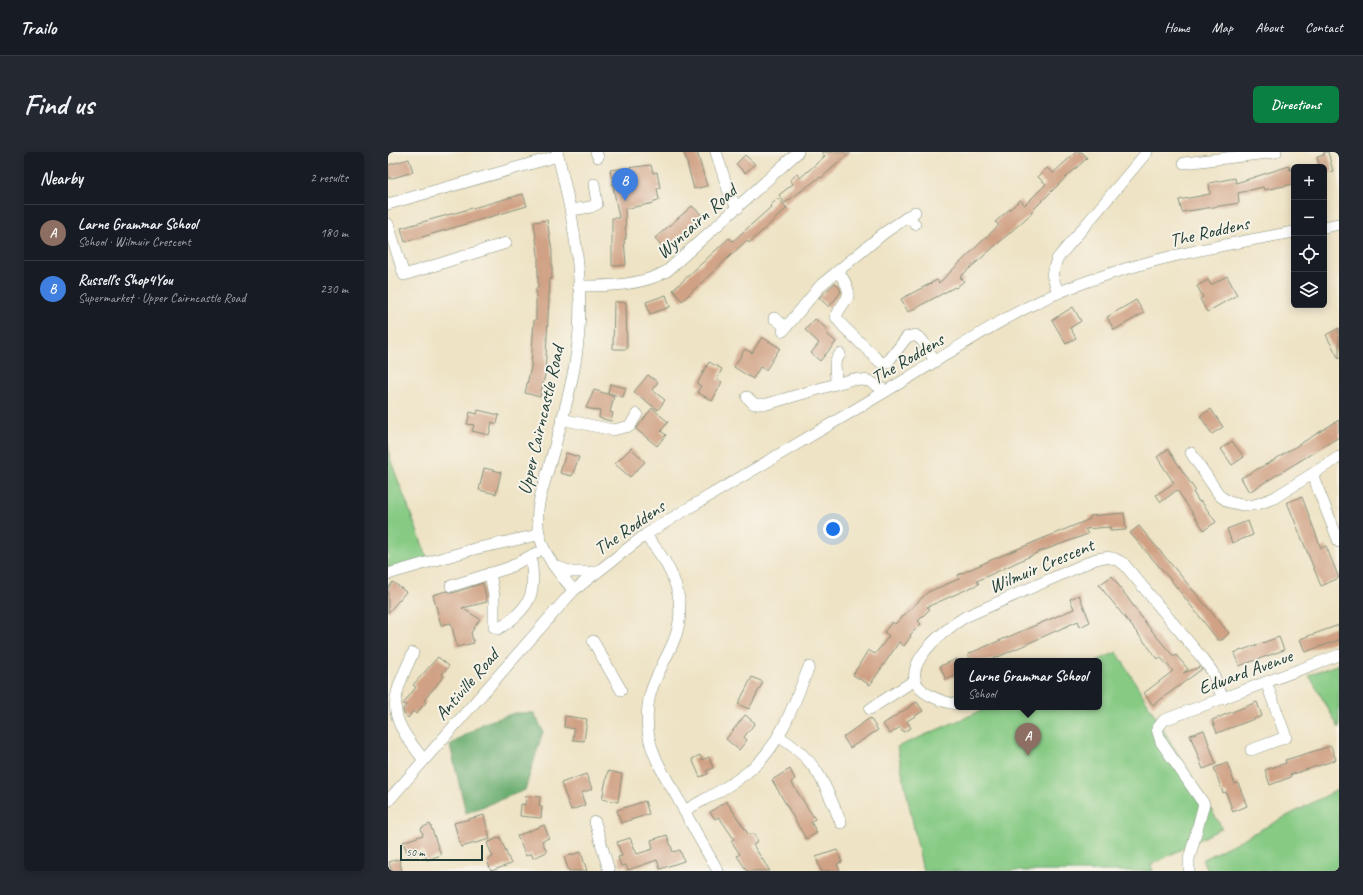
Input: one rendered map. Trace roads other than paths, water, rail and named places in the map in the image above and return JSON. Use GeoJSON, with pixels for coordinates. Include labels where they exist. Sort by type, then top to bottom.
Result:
{"type":"FeatureCollection","features":[{"type":"Feature","properties":{"kind":"street"},"geometry":{"type":"LineString","coordinates":[[716,152],[730,196],[738,208]]}},
{"type":"Feature","properties":{"kind":"street","name":"Wyncairn Road"},"geometry":{"type":"LineString","coordinates":[[578,286],[632,283],[660,275],[672,267],[798,152]]}},
{"type":"Feature","properties":{"kind":"street"},"geometry":{"type":"LineString","coordinates":[[1058,293],[1052,274],[1058,258],[1147,152]]}},
{"type":"Feature","properties":{"kind":"street"},"geometry":{"type":"LineString","coordinates":[[1184,163],[1276,152]]}},
{"type":"Feature","properties":{"kind":"street"},"geometry":{"type":"LineString","coordinates":[[388,204],[557,154]]}},
{"type":"Feature","properties":{"kind":"street","name":"Upper Cairncastle Road"},"geometry":{"type":"LineString","coordinates":[[557,154],[571,210],[576,244],[578,338],[574,368],[536,518],[538,535],[543,548],[553,565],[573,591]]}},
{"type":"Feature","properties":{"kind":"street"},"geometry":{"type":"LineString","coordinates":[[571,210],[591,207],[597,204],[594,184]]}},
{"type":"Feature","properties":{"kind":"street"},"geometry":{"type":"LineString","coordinates":[[774,318],[785,329],[820,285],[884,233],[913,217]]}},
{"type":"Feature","properties":{"kind":"street"},"geometry":{"type":"LineString","coordinates":[[388,224],[404,275],[506,243]]}},
{"type":"Feature","properties":{"kind":"street"},"geometry":{"type":"LineString","coordinates":[[1327,226],[1339,224]]}},
{"type":"Feature","properties":{"kind":"street","name":"The Roddens"},"geometry":{"type":"LineString","coordinates":[[573,591],[645,535],[1026,308],[1058,293],[1121,270],[1191,253],[1291,233]]}},
{"type":"Feature","properties":{"kind":"street"},"geometry":{"type":"LineString","coordinates":[[838,271],[849,291],[848,299],[839,308],[836,317],[843,326],[880,362],[886,362],[890,359],[907,337],[914,336],[922,340],[935,361]]}},
{"type":"Feature","properties":{"kind":"street"},"geometry":{"type":"LineString","coordinates":[[836,383],[835,362],[840,354]]}},
{"type":"Feature","properties":{"kind":"street"},"geometry":{"type":"LineString","coordinates":[[746,397],[754,404],[767,404],[853,379],[869,381],[886,391]]}},
{"type":"Feature","properties":{"kind":"street"},"geometry":{"type":"LineString","coordinates":[[561,419],[613,430],[630,426],[637,414]]}},
{"type":"Feature","properties":{"kind":"street"},"geometry":{"type":"LineString","coordinates":[[1191,453],[1220,496],[1228,502],[1242,505],[1263,504],[1339,457]]}},
{"type":"Feature","properties":{"kind":"street"},"geometry":{"type":"LineString","coordinates":[[1312,474],[1339,542]]}},
{"type":"Feature","properties":{"kind":"street"},"geometry":{"type":"LineString","coordinates":[[388,574],[474,549],[538,535]]}},
{"type":"Feature","properties":{"kind":"street"},"geometry":{"type":"LineString","coordinates":[[645,535],[660,553],[671,572],[677,585],[680,601],[680,618],[676,632],[672,644],[652,683],[649,694],[648,732],[657,761],[716,870]]}},
{"type":"Feature","properties":{"kind":"street"},"geometry":{"type":"LineString","coordinates":[[451,586],[508,568],[543,548]]}},
{"type":"Feature","properties":{"kind":"street"},"geometry":{"type":"LineString","coordinates":[[490,573],[494,596],[494,627],[498,629],[505,625],[529,599],[532,581],[531,556]]}},
{"type":"Feature","properties":{"kind":"street","name":"Wilmuir Crescent"},"geometry":{"type":"LineString","coordinates":[[915,680],[914,670],[919,659],[936,639],[954,624],[1096,559],[1107,556],[1115,558],[1124,564],[1212,670],[1223,698]]}},
{"type":"Feature","properties":{"kind":"street"},"geometry":{"type":"LineString","coordinates":[[553,565],[571,572],[597,572]]}},
{"type":"Feature","properties":{"kind":"street","name":"Antiville Road"},"geometry":{"type":"LineString","coordinates":[[388,801],[573,591]]}},
{"type":"Feature","properties":{"kind":"street"},"geometry":{"type":"LineString","coordinates":[[593,641],[621,690]]}},
{"type":"Feature","properties":{"kind":"street"},"geometry":{"type":"LineString","coordinates":[[413,653],[395,685],[389,705],[390,718],[397,731],[424,760]]}},
{"type":"Feature","properties":{"kind":"street","name":"Edward Avenue"},"geometry":{"type":"LineString","coordinates":[[1189,871],[1189,859],[1204,804],[1161,742],[1157,729],[1164,720],[1339,655]]}},
{"type":"Feature","properties":{"kind":"street"},"geometry":{"type":"LineString","coordinates":[[684,811],[750,770],[760,760],[778,736],[810,667]]}},
{"type":"Feature","properties":{"kind":"street"},"geometry":{"type":"LineString","coordinates":[[870,709],[915,680],[918,687],[924,693],[944,703],[954,704]]}},
{"type":"Feature","properties":{"kind":"street"},"geometry":{"type":"LineString","coordinates":[[1251,750],[1286,737],[1266,682]]}},
{"type":"Feature","properties":{"kind":"street"},"geometry":{"type":"LineString","coordinates":[[778,736],[801,752],[814,767],[825,785],[840,823]]}},
{"type":"Feature","properties":{"kind":"street"},"geometry":{"type":"LineString","coordinates":[[595,822],[609,871]]}},
{"type":"Feature","properties":{"kind":"place","name":"Russell's Shop4You"},"geometry":{"type":"Point","coordinates":[625,201]}},
{"type":"Feature","properties":{"kind":"place","name":"Larne Grammar School"},"geometry":{"type":"Point","coordinates":[1028,756]}}]}
